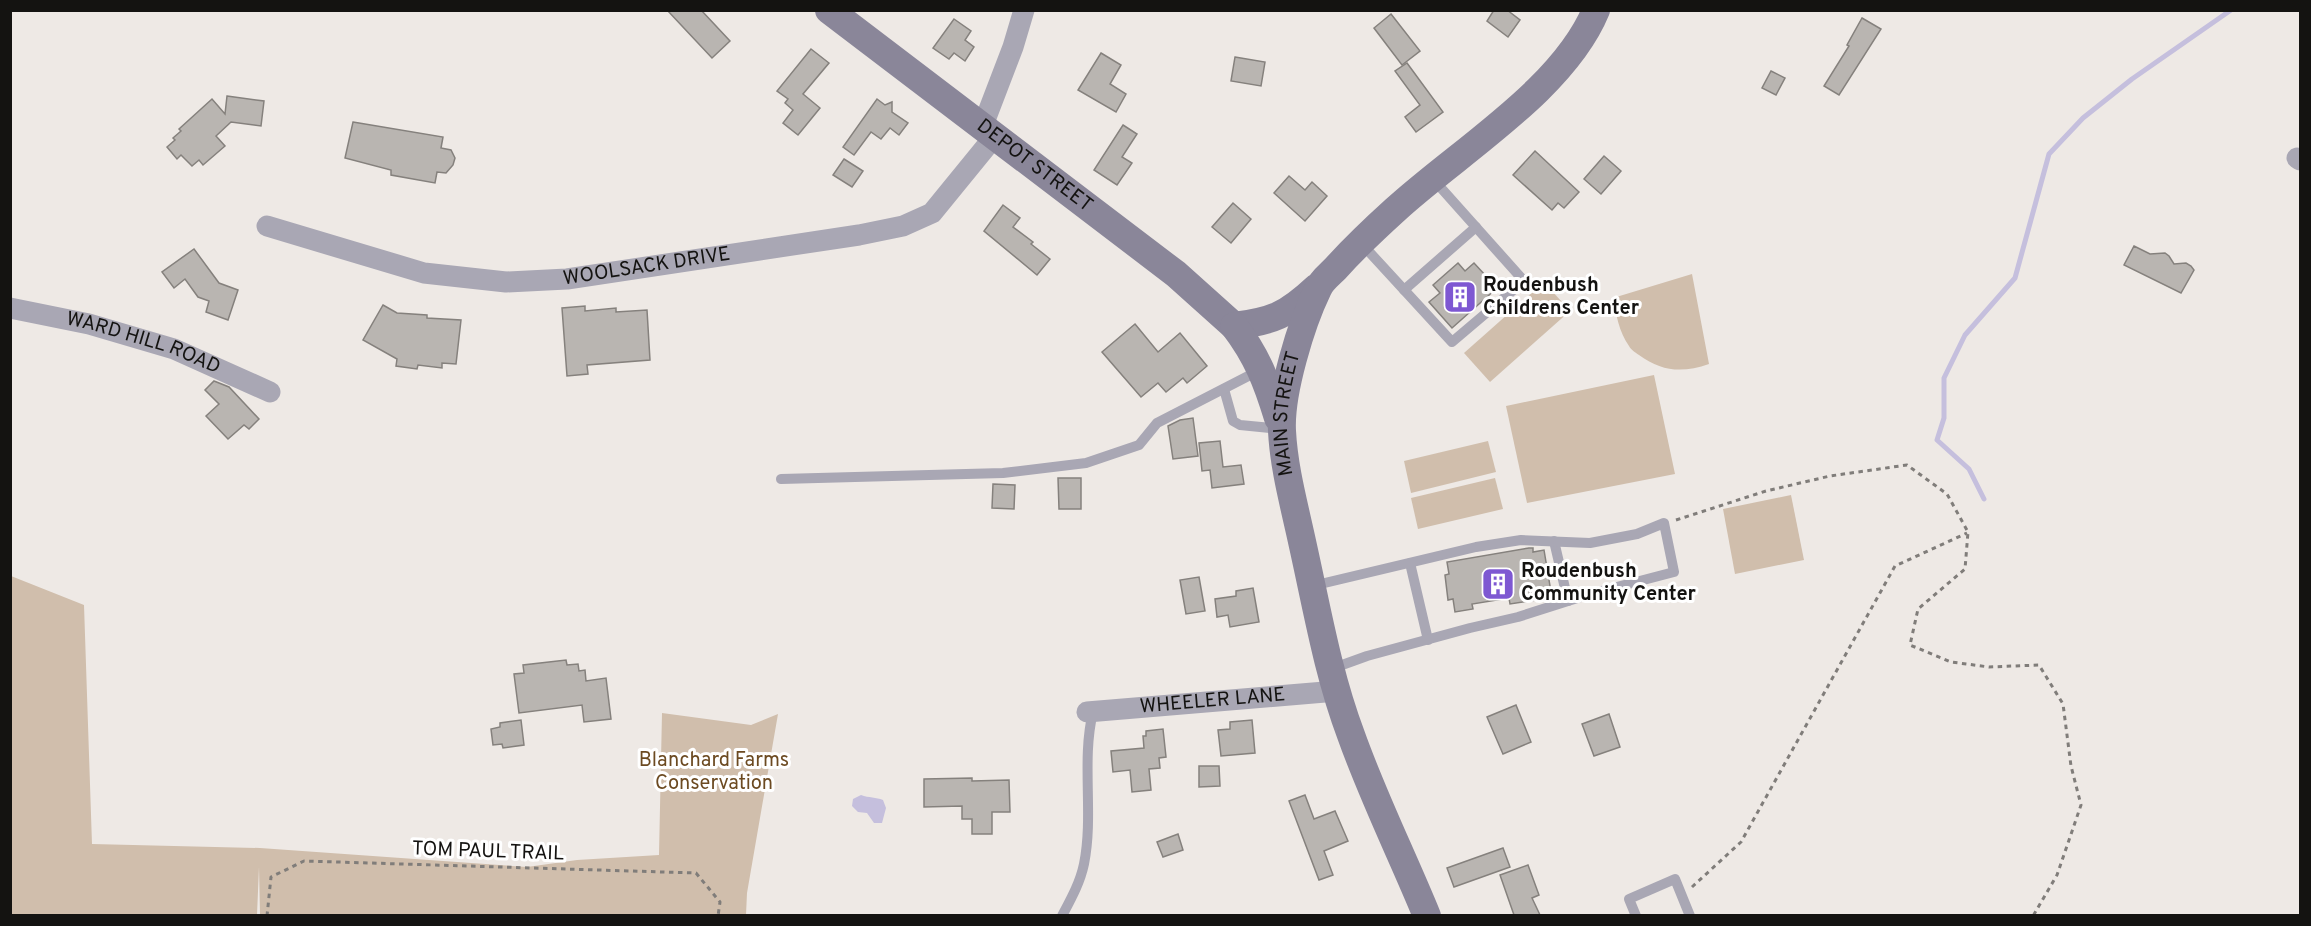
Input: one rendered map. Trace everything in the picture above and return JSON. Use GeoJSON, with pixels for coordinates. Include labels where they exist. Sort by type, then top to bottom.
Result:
{"type":"FeatureCollection","features":[{"type":"Feature","properties":{"kind":"main road","name":"DEPOT STREET"},"geometry":{"type":"LineString","coordinates":[[830,10],[988,133],[1176,274],[1234,326],[1251,348],[1267,381],[1281,429]]}},
{"type":"Feature","properties":{"kind":"main road","name":"MAIN STREET"},"geometry":{"type":"LineString","coordinates":[[1427,915],[1401,852],[1372,792],[1334,680],[1285,463],[1281,429],[1288,378],[1298,341],[1319,286],[1360,242],[1554,74],[1597,15]]}},
{"type":"Feature","properties":{"kind":"main road"},"geometry":{"type":"LineString","coordinates":[[1234,326],[1268,321],[1292,310],[1319,286]]}},
{"type":"Feature","properties":{"kind":"street","name":"WOOLSACK DRIVE"},"geometry":{"type":"LineString","coordinates":[[267,225],[424,273],[506,282],[567,279],[859,235],[903,225],[932,213],[942,203],[988,133],[1024,10]]}},
{"type":"Feature","properties":{"kind":"street","name":"WARD HILL ROAD"},"geometry":{"type":"LineString","coordinates":[[10,308],[89,324],[174,349],[270,392]]}},
{"type":"Feature","properties":{"kind":"street","name":"WHEELER LANE"},"geometry":{"type":"LineString","coordinates":[[1090,712],[1334,680]]}},
{"type":"Feature","properties":{"kind":"lane"},"geometry":{"type":"LineString","coordinates":[[1360,242],[1452,342],[1524,281],[1433,178]]}},
{"type":"Feature","properties":{"kind":"lane"},"geometry":{"type":"LineString","coordinates":[[1404,290],[1476,227]]}},
{"type":"Feature","properties":{"kind":"lane"},"geometry":{"type":"LineString","coordinates":[[781,479],[1003,473],[1086,463],[1139,446],[1157,423],[1261,369]]}},
{"type":"Feature","properties":{"kind":"lane"},"geometry":{"type":"LineString","coordinates":[[1224,389],[1233,421],[1240,425],[1281,429]]}},
{"type":"Feature","properties":{"kind":"lane"},"geometry":{"type":"LineString","coordinates":[[1312,586],[1476,547],[1521,540],[1590,543],[1637,534],[1664,523],[1674,572],[1518,617],[1428,640],[1334,680]]}},
{"type":"Feature","properties":{"kind":"lane"},"geometry":{"type":"LineString","coordinates":[[1554,541],[1568,602]]}},
{"type":"Feature","properties":{"kind":"lane"},"geometry":{"type":"LineString","coordinates":[[1410,563],[1428,640]]}},
{"type":"Feature","properties":{"kind":"lane"},"geometry":{"type":"LineString","coordinates":[[1062,915],[1078,886],[1084,865],[1089,789],[1090,712]]}},
{"type":"Feature","properties":{"kind":"lane"},"geometry":{"type":"LineString","coordinates":[[1636,915],[1629,899],[1675,879],[1690,915]]}},
{"type":"Feature","properties":{"kind":"path"},"geometry":{"type":"LineString","coordinates":[[1664,523],[1766,491],[1830,476],[1907,465],[1947,494],[1968,532],[1965,569],[1918,609],[1910,645],[1951,662],[1989,667],[2039,665],[2063,704],[2071,766],[2081,804],[2057,876],[2033,915]]}},
{"type":"Feature","properties":{"kind":"path"},"geometry":{"type":"LineString","coordinates":[[1682,897],[1741,842],[1895,566],[1968,532]]}},
{"type":"Feature","properties":{"kind":"path","name":"TOM PAUL TRAIL"},"geometry":{"type":"LineString","coordinates":[[267,915],[271,876],[304,861],[696,873],[720,903],[718,915]]}},
{"type":"Feature","properties":{"kind":"green space"},"geometry":{"type":"Polygon","coordinates":[[[1692,274],[1709,364],[1681,370],[1664,368],[1648,361],[1630,347],[1620,329],[1613,298],[1692,274]]]}},
{"type":"Feature","properties":{"kind":"green space"},"geometry":{"type":"Polygon","coordinates":[[[1544,282],[1570,311],[1490,382],[1464,353],[1544,282]]]}},
{"type":"Feature","properties":{"kind":"green space"},"geometry":{"type":"Polygon","coordinates":[[[1654,375],[1675,474],[1527,503],[1506,406],[1654,375]]]}},
{"type":"Feature","properties":{"kind":"green space"},"geometry":{"type":"Polygon","coordinates":[[[1488,441],[1496,472],[1411,493],[1404,461],[1488,441]]]}},
{"type":"Feature","properties":{"kind":"green space"},"geometry":{"type":"Polygon","coordinates":[[[1495,478],[1503,509],[1418,529],[1411,498],[1495,478]]]}},
{"type":"Feature","properties":{"kind":"green space"},"geometry":{"type":"Polygon","coordinates":[[[1791,495],[1804,560],[1735,574],[1723,509],[1791,495]]]}},
{"type":"Feature","properties":{"kind":"green space","name":"Blanchard Farms Conservation"},"geometry":{"type":"Polygon","coordinates":[[[11,576],[84,605],[92,844],[260,848],[527,867],[577,860],[659,855],[662,713],[751,725],[778,714],[747,893],[746,915],[260,915],[259,867],[257,915],[11,915],[11,576]]]}},
{"type":"Feature","properties":{"kind":"shaded area"},"geometry":{"type":"Polygon","coordinates":[[[861,795],[883,800],[886,808],[882,823],[874,823],[867,813],[858,812],[852,806],[853,799],[861,795]]]}},
{"type":"Feature","properties":{"kind":"building"},"geometry":{"type":"Polygon","coordinates":[[[667,10],[701,10],[730,41],[712,58],[667,10]]]}},
{"type":"Feature","properties":{"kind":"building"},"geometry":{"type":"Polygon","coordinates":[[[1494,10],[1507,10],[1520,20],[1508,37],[1487,21],[1494,10]]]}},
{"type":"Feature","properties":{"kind":"building"},"geometry":{"type":"Polygon","coordinates":[[[1391,14],[1420,51],[1402,65],[1374,28],[1391,14]]]}},
{"type":"Feature","properties":{"kind":"building"},"geometry":{"type":"Polygon","coordinates":[[[1862,18],[1881,29],[1839,95],[1824,86],[1849,46],[1847,45],[1862,18]]]}},
{"type":"Feature","properties":{"kind":"building"},"geometry":{"type":"Polygon","coordinates":[[[954,19],[971,31],[965,40],[974,47],[965,61],[954,53],[949,59],[933,48],[954,19]]]}},
{"type":"Feature","properties":{"kind":"building"},"geometry":{"type":"Polygon","coordinates":[[[811,49],[829,63],[803,94],[820,108],[798,135],[783,123],[793,110],[785,103],[788,99],[777,91],[811,49]]]}},
{"type":"Feature","properties":{"kind":"building"},"geometry":{"type":"Polygon","coordinates":[[[1101,53],[1121,65],[1110,84],[1126,94],[1116,112],[1078,90],[1101,53]]]}},
{"type":"Feature","properties":{"kind":"building"},"geometry":{"type":"Polygon","coordinates":[[[1235,57],[1265,62],[1261,86],[1231,81],[1235,57]]]}},
{"type":"Feature","properties":{"kind":"building"},"geometry":{"type":"Polygon","coordinates":[[[1407,63],[1443,112],[1416,132],[1405,117],[1420,105],[1395,71],[1407,63]]]}},
{"type":"Feature","properties":{"kind":"building"},"geometry":{"type":"Polygon","coordinates":[[[1771,71],[1785,78],[1776,95],[1762,88],[1771,71]]]}},
{"type":"Feature","properties":{"kind":"building"},"geometry":{"type":"Polygon","coordinates":[[[227,96],[264,101],[261,126],[231,122],[216,136],[225,146],[203,165],[199,160],[192,166],[181,155],[177,159],[167,147],[181,131],[179,129],[212,99],[225,114],[227,96]]]}},
{"type":"Feature","properties":{"kind":"building"},"geometry":{"type":"Polygon","coordinates":[[[877,99],[885,105],[892,102],[892,112],[908,123],[899,135],[890,128],[881,139],[871,132],[854,155],[843,147],[877,99]]]}},
{"type":"Feature","properties":{"kind":"building"},"geometry":{"type":"Polygon","coordinates":[[[353,122],[443,137],[441,148],[451,150],[455,158],[453,165],[446,173],[437,172],[435,183],[391,175],[391,170],[345,158],[353,122]]]}},
{"type":"Feature","properties":{"kind":"building"},"geometry":{"type":"Polygon","coordinates":[[[1123,125],[1137,134],[1122,157],[1132,163],[1117,185],[1094,170],[1123,125]]]}},
{"type":"Feature","properties":{"kind":"building"},"geometry":{"type":"Polygon","coordinates":[[[1535,151],[1579,192],[1564,208],[1558,203],[1552,210],[1513,175],[1535,151]]]}},
{"type":"Feature","properties":{"kind":"building"},"geometry":{"type":"Polygon","coordinates":[[[1604,156],[1621,171],[1601,194],[1584,179],[1604,156]]]}},
{"type":"Feature","properties":{"kind":"building"},"geometry":{"type":"Polygon","coordinates":[[[844,159],[863,171],[852,187],[833,175],[844,159]]]}},
{"type":"Feature","properties":{"kind":"building"},"geometry":{"type":"Polygon","coordinates":[[[1289,176],[1305,190],[1312,182],[1327,196],[1305,221],[1274,193],[1289,176]]]}},
{"type":"Feature","properties":{"kind":"building"},"geometry":{"type":"Polygon","coordinates":[[[1233,203],[1251,219],[1231,243],[1212,227],[1233,203]]]}},
{"type":"Feature","properties":{"kind":"building"},"geometry":{"type":"Polygon","coordinates":[[[1003,205],[1020,218],[1013,227],[1050,259],[1037,275],[984,231],[1003,205]]]}},
{"type":"Feature","properties":{"kind":"building"},"geometry":{"type":"Polygon","coordinates":[[[2134,246],[2150,254],[2165,253],[2174,264],[2186,263],[2191,266],[2194,270],[2181,293],[2124,265],[2134,246]]]}},
{"type":"Feature","properties":{"kind":"building"},"geometry":{"type":"Polygon","coordinates":[[[194,249],[219,283],[238,290],[228,320],[206,312],[209,301],[198,297],[185,279],[174,288],[162,272],[194,249]]]}},
{"type":"Feature","properties":{"kind":"building","name":"Roudenbush Childrens Center"},"geometry":{"type":"Polygon","coordinates":[[[1458,263],[1465,271],[1474,263],[1497,288],[1452,328],[1429,302],[1440,293],[1433,285],[1458,263]]]}},
{"type":"Feature","properties":{"kind":"building"},"geometry":{"type":"Polygon","coordinates":[[[383,305],[397,313],[461,320],[456,364],[442,363],[442,368],[418,365],[417,369],[396,366],[397,359],[363,340],[383,305]]]}},
{"type":"Feature","properties":{"kind":"building"},"geometry":{"type":"Polygon","coordinates":[[[585,306],[585,311],[616,308],[616,312],[647,310],[650,360],[587,365],[588,374],[567,376],[562,308],[585,306]]]}},
{"type":"Feature","properties":{"kind":"building"},"geometry":{"type":"Polygon","coordinates":[[[1135,324],[1158,352],[1180,333],[1207,366],[1187,383],[1183,378],[1166,392],[1158,383],[1141,397],[1102,352],[1135,324]]]}},
{"type":"Feature","properties":{"kind":"building"},"geometry":{"type":"Polygon","coordinates":[[[214,381],[229,387],[259,419],[249,429],[244,425],[228,439],[206,416],[219,404],[205,390],[214,381]]]}},
{"type":"Feature","properties":{"kind":"building"},"geometry":{"type":"Polygon","coordinates":[[[1193,418],[1198,456],[1173,459],[1168,426],[1180,420],[1193,418]]]}},
{"type":"Feature","properties":{"kind":"building"},"geometry":{"type":"Polygon","coordinates":[[[1220,441],[1223,467],[1241,465],[1244,484],[1212,488],[1210,470],[1202,471],[1199,443],[1220,441]]]}},
{"type":"Feature","properties":{"kind":"building"},"geometry":{"type":"Polygon","coordinates":[[[1058,478],[1081,478],[1081,509],[1059,509],[1058,478]]]}},
{"type":"Feature","properties":{"kind":"building"},"geometry":{"type":"Polygon","coordinates":[[[993,484],[1015,485],[1014,509],[992,508],[993,484]]]}},
{"type":"Feature","properties":{"kind":"building","name":"Roudenbush Community Center"},"geometry":{"type":"Polygon","coordinates":[[[1533,548],[1533,552],[1544,550],[1551,592],[1542,594],[1543,599],[1510,604],[1509,598],[1472,604],[1473,609],[1455,612],[1453,599],[1448,600],[1445,575],[1449,574],[1447,562],[1533,548]]]}},
{"type":"Feature","properties":{"kind":"building"},"geometry":{"type":"Polygon","coordinates":[[[1199,577],[1205,611],[1186,614],[1180,580],[1199,577]]]}},
{"type":"Feature","properties":{"kind":"building"},"geometry":{"type":"Polygon","coordinates":[[[1253,588],[1259,622],[1230,627],[1228,615],[1217,617],[1215,599],[1236,596],[1236,591],[1253,588]]]}},
{"type":"Feature","properties":{"kind":"building"},"geometry":{"type":"Polygon","coordinates":[[[566,660],[567,665],[578,664],[579,671],[585,670],[586,681],[606,678],[611,719],[584,722],[582,705],[519,713],[514,674],[524,673],[523,665],[566,660]]]}},
{"type":"Feature","properties":{"kind":"building"},"geometry":{"type":"Polygon","coordinates":[[[1516,705],[1531,742],[1503,754],[1487,717],[1516,705]]]}},
{"type":"Feature","properties":{"kind":"building"},"geometry":{"type":"Polygon","coordinates":[[[1609,714],[1620,747],[1594,756],[1582,724],[1609,714]]]}},
{"type":"Feature","properties":{"kind":"building"},"geometry":{"type":"Polygon","coordinates":[[[521,720],[524,745],[503,748],[502,744],[493,745],[491,729],[500,727],[500,723],[521,720]]]}},
{"type":"Feature","properties":{"kind":"building"},"geometry":{"type":"Polygon","coordinates":[[[1252,720],[1255,753],[1221,756],[1218,730],[1230,729],[1230,722],[1252,720]]]}},
{"type":"Feature","properties":{"kind":"building"},"geometry":{"type":"Polygon","coordinates":[[[1163,729],[1166,757],[1159,758],[1160,768],[1149,769],[1151,790],[1132,792],[1130,770],[1113,772],[1111,751],[1144,748],[1143,736],[1146,736],[1146,731],[1163,729]]]}},
{"type":"Feature","properties":{"kind":"building"},"geometry":{"type":"Polygon","coordinates":[[[1199,766],[1219,766],[1220,786],[1199,787],[1199,766]]]}},
{"type":"Feature","properties":{"kind":"building"},"geometry":{"type":"Polygon","coordinates":[[[972,778],[972,781],[1009,780],[1010,812],[992,812],[992,834],[972,834],[972,819],[962,819],[962,806],[924,807],[924,779],[972,778]]]}},
{"type":"Feature","properties":{"kind":"building"},"geometry":{"type":"Polygon","coordinates":[[[1305,795],[1314,819],[1335,811],[1348,841],[1324,851],[1333,875],[1319,880],[1289,801],[1305,795]]]}},
{"type":"Feature","properties":{"kind":"building"},"geometry":{"type":"Polygon","coordinates":[[[1178,834],[1183,850],[1163,857],[1157,842],[1178,834]]]}},
{"type":"Feature","properties":{"kind":"building"},"geometry":{"type":"Polygon","coordinates":[[[1503,848],[1510,867],[1454,887],[1447,868],[1503,848]]]}},
{"type":"Feature","properties":{"kind":"building"},"geometry":{"type":"Polygon","coordinates":[[[1528,865],[1539,895],[1532,898],[1540,915],[1514,915],[1500,875],[1528,865]]]}},
{"type":"Feature","properties":{"kind":"waterway"},"geometry":{"type":"LineString","coordinates":[[1984,499],[1969,469],[1937,440],[1944,418],[1944,378],[1965,335],[2015,278],[2049,154],[2083,118],[2132,79],[2231,10]]}},
{"type":"Feature","properties":{"kind":"place","name":"Roudenbush Childrens Center"},"geometry":{"type":"Point","coordinates":[1460,297]}},
{"type":"Feature","properties":{"kind":"place","name":"Roudenbush Community Center"},"geometry":{"type":"Point","coordinates":[1498,584]}}]}
